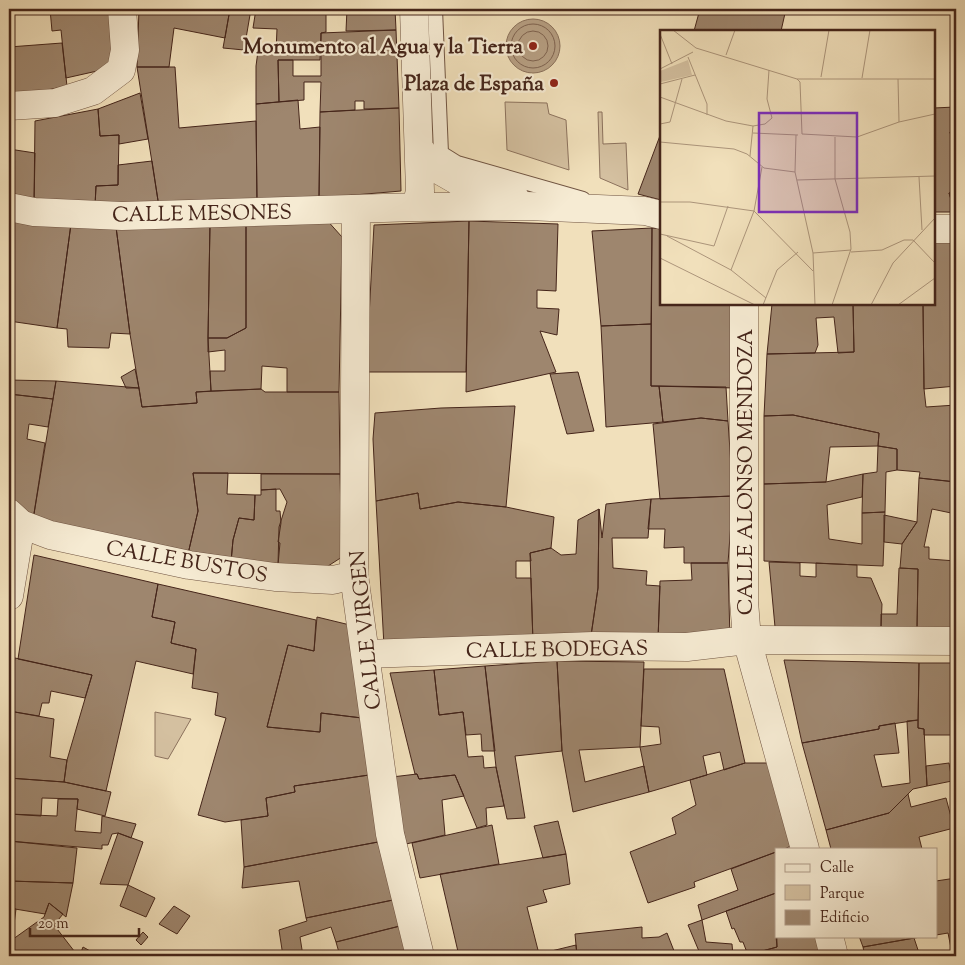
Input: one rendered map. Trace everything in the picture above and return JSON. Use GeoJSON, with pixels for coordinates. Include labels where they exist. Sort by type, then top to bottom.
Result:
{"type":"FeatureCollection","features":[{"type":"Feature","properties":{"kind":"street"},"geometry":{"type":"LineString","coordinates":[[9,106],[55,103],[93,91],[121,70],[125,50],[122,9]]}},
{"type":"Feature","properties":{"kind":"street"},"geometry":{"type":"LineString","coordinates":[[406,207],[420,190],[414,9]]}},
{"type":"Feature","properties":{"kind":"street"},"geometry":{"type":"LineString","coordinates":[[420,148],[432,166],[460,182],[543,207]]}},
{"type":"Feature","properties":{"kind":"street","name":"CALLE MESONES"},"geometry":{"type":"LineString","coordinates":[[9,207],[34,212],[122,216],[406,207]]}},
{"type":"Feature","properties":{"kind":"street"},"geometry":{"type":"LineString","coordinates":[[406,207],[543,207],[641,212]]}},
{"type":"Feature","properties":{"kind":"street","name":"CALLE VIRGEN"},"geometry":{"type":"LineString","coordinates":[[356,209],[354,575],[390,834],[420,956]]}},
{"type":"Feature","properties":{"kind":"street"},"geometry":{"type":"LineString","coordinates":[[935,229],[956,229]]}},
{"type":"Feature","properties":{"kind":"street","name":"CALLE ALONSO MENDOZA"},"geometry":{"type":"LineString","coordinates":[[744,305],[744,601],[747,640],[804,848]]}},
{"type":"Feature","properties":{"kind":"street"},"geometry":{"type":"LineString","coordinates":[[9,596],[15,518]]}},
{"type":"Feature","properties":{"kind":"street","name":"CALLE BUSTOS"},"geometry":{"type":"LineString","coordinates":[[15,518],[50,535],[189,565],[275,577],[333,580],[354,575]]}},
{"type":"Feature","properties":{"kind":"street","name":"CALLE BODEGAS"},"geometry":{"type":"LineString","coordinates":[[366,654],[593,646],[687,647],[747,640],[956,641]]}},
{"type":"Feature","properties":{"kind":"street"},"geometry":{"type":"LineString","coordinates":[[830,938],[834,956]]}},
{"type":"Feature","properties":{"kind":"lane"},"geometry":{"type":"LineString","coordinates":[[436,9],[441,153],[458,163],[641,212]]}},
{"type":"Feature","properties":{"kind":"green space"},"geometry":{"type":"Polygon","coordinates":[[[505,102],[547,103],[549,114],[566,120],[569,170],[507,150],[505,102]]]}},
{"type":"Feature","properties":{"kind":"green space"},"geometry":{"type":"Polygon","coordinates":[[[598,112],[602,112],[603,144],[626,143],[628,190],[600,178],[598,112]]]}},
{"type":"Feature","properties":{"kind":"green space"},"geometry":{"type":"Polygon","coordinates":[[[155,712],[191,719],[168,759],[155,756],[155,712]]]}},
{"type":"Feature","properties":{"kind":"water"},"geometry":{"type":"Polygon","coordinates":[[[533,19],[543,21],[552,27],[558,36],[560,46],[558,56],[552,65],[543,71],[533,73],[523,71],[514,65],[508,56],[506,46],[508,36],[514,27],[523,21],[533,19]]]}},
{"type":"Feature","properties":{"kind":"building"},"geometry":{"type":"Polygon","coordinates":[[[50,9],[111,9],[115,67],[66,78],[61,30],[52,31],[50,9]]]}},
{"type":"Feature","properties":{"kind":"building"},"geometry":{"type":"Polygon","coordinates":[[[139,9],[230,9],[225,38],[174,28],[169,67],[137,67],[139,9]]]}},
{"type":"Feature","properties":{"kind":"building"},"geometry":{"type":"Polygon","coordinates":[[[230,9],[251,9],[244,50],[223,48],[230,9]]]}},
{"type":"Feature","properties":{"kind":"building"},"geometry":{"type":"Polygon","coordinates":[[[256,9],[326,9],[326,32],[321,33],[320,60],[278,60],[279,102],[256,104],[258,51],[276,52],[277,29],[253,28],[256,9]]]}},
{"type":"Feature","properties":{"kind":"building"},"geometry":{"type":"Polygon","coordinates":[[[347,9],[395,9],[396,30],[346,31],[347,9]]]}},
{"type":"Feature","properties":{"kind":"building"},"geometry":{"type":"Polygon","coordinates":[[[700,9],[786,9],[781,30],[694,30],[700,9]]]}},
{"type":"Feature","properties":{"kind":"building"},"geometry":{"type":"Polygon","coordinates":[[[396,30],[399,108],[364,109],[364,101],[355,101],[355,110],[320,112],[321,82],[304,82],[304,100],[279,102],[278,60],[293,60],[293,76],[321,76],[321,33],[396,30]]]}},
{"type":"Feature","properties":{"kind":"building"},"geometry":{"type":"Polygon","coordinates":[[[62,43],[67,86],[9,98],[9,47],[62,43]]]}},
{"type":"Feature","properties":{"kind":"building"},"geometry":{"type":"Polygon","coordinates":[[[954,57],[956,57],[956,120],[955,107],[954,57]]]}},
{"type":"Feature","properties":{"kind":"building"},"geometry":{"type":"Polygon","coordinates":[[[137,67],[175,67],[179,128],[256,121],[257,203],[159,207],[137,67]]]}},
{"type":"Feature","properties":{"kind":"building"},"geometry":{"type":"Polygon","coordinates":[[[140,93],[148,139],[119,144],[119,135],[100,136],[98,109],[140,93]]]}},
{"type":"Feature","properties":{"kind":"building"},"geometry":{"type":"Polygon","coordinates":[[[298,100],[300,129],[320,127],[319,198],[257,203],[256,104],[298,100]]]}},
{"type":"Feature","properties":{"kind":"building"},"geometry":{"type":"Polygon","coordinates":[[[955,107],[956,129],[950,132],[956,155],[956,174],[952,176],[956,191],[949,193],[955,212],[935,212],[935,108],[955,107]]]}},
{"type":"Feature","properties":{"kind":"building"},"geometry":{"type":"Polygon","coordinates":[[[399,108],[401,191],[319,198],[320,112],[399,108]]]}},
{"type":"Feature","properties":{"kind":"building"},"geometry":{"type":"Polygon","coordinates":[[[98,109],[100,136],[119,135],[118,185],[96,186],[95,206],[34,204],[35,121],[98,109]]]}},
{"type":"Feature","properties":{"kind":"building"},"geometry":{"type":"Polygon","coordinates":[[[956,129],[956,155],[950,132],[956,129]]]}},
{"type":"Feature","properties":{"kind":"building"},"geometry":{"type":"Polygon","coordinates":[[[660,136],[660,200],[638,194],[660,136]]]}},
{"type":"Feature","properties":{"kind":"building"},"geometry":{"type":"Polygon","coordinates":[[[9,149],[35,153],[34,204],[9,198],[9,149]]]}},
{"type":"Feature","properties":{"kind":"building"},"geometry":{"type":"Polygon","coordinates":[[[152,161],[159,207],[95,206],[96,186],[118,185],[118,165],[152,161]]]}},
{"type":"Feature","properties":{"kind":"building"},"geometry":{"type":"Polygon","coordinates":[[[956,174],[956,190],[952,176],[956,174]]]}},
{"type":"Feature","properties":{"kind":"building"},"geometry":{"type":"Polygon","coordinates":[[[956,191],[956,212],[955,212],[949,193],[956,191]]]}},
{"type":"Feature","properties":{"kind":"building"},"geometry":{"type":"Polygon","coordinates":[[[9,217],[71,224],[57,328],[9,321],[9,217]]]}},
{"type":"Feature","properties":{"kind":"building"},"geometry":{"type":"Polygon","coordinates":[[[325,218],[342,237],[339,392],[287,392],[287,368],[262,366],[261,389],[211,391],[210,371],[225,371],[225,350],[208,352],[208,338],[227,338],[246,328],[246,222],[325,218]]]}},
{"type":"Feature","properties":{"kind":"building"},"geometry":{"type":"Polygon","coordinates":[[[469,221],[558,224],[556,291],[537,290],[537,308],[559,309],[557,335],[540,331],[556,372],[466,392],[469,221]]]}},
{"type":"Feature","properties":{"kind":"building"},"geometry":{"type":"Polygon","coordinates":[[[469,221],[466,372],[366,372],[374,225],[469,221]]]}},
{"type":"Feature","properties":{"kind":"building"},"geometry":{"type":"Polygon","coordinates":[[[246,222],[246,328],[227,338],[208,338],[210,224],[246,222]]]}},
{"type":"Feature","properties":{"kind":"building"},"geometry":{"type":"Polygon","coordinates":[[[71,224],[116,227],[130,334],[111,333],[109,348],[68,347],[67,329],[57,328],[71,224]]]}},
{"type":"Feature","properties":{"kind":"building"},"geometry":{"type":"Polygon","coordinates":[[[210,224],[208,338],[211,391],[196,392],[197,403],[142,407],[116,227],[210,224]]]}},
{"type":"Feature","properties":{"kind":"building"},"geometry":{"type":"Polygon","coordinates":[[[652,228],[660,229],[660,305],[731,305],[735,388],[651,386],[652,228]]]}},
{"type":"Feature","properties":{"kind":"building"},"geometry":{"type":"Polygon","coordinates":[[[652,228],[651,324],[601,326],[592,231],[652,228]]]}},
{"type":"Feature","properties":{"kind":"building"},"geometry":{"type":"Polygon","coordinates":[[[956,239],[956,386],[924,389],[923,305],[935,305],[935,240],[956,239]]]}},
{"type":"Feature","properties":{"kind":"building"},"geometry":{"type":"Polygon","coordinates":[[[772,305],[853,305],[854,352],[838,353],[834,317],[816,318],[818,345],[815,353],[767,354],[772,305]]]}},
{"type":"Feature","properties":{"kind":"building"},"geometry":{"type":"Polygon","coordinates":[[[853,305],[923,305],[926,407],[956,405],[956,482],[919,478],[920,472],[897,470],[897,449],[878,446],[879,433],[793,415],[764,416],[767,354],[854,352],[853,305]]]}},
{"type":"Feature","properties":{"kind":"building"},"geometry":{"type":"Polygon","coordinates":[[[651,324],[651,386],[659,386],[663,422],[606,427],[601,326],[651,324]]]}},
{"type":"Feature","properties":{"kind":"building"},"geometry":{"type":"Polygon","coordinates":[[[135,369],[139,388],[126,388],[121,377],[135,369]]]}},
{"type":"Feature","properties":{"kind":"building"},"geometry":{"type":"Polygon","coordinates":[[[578,372],[594,431],[567,434],[550,374],[578,372]]]}},
{"type":"Feature","properties":{"kind":"building"},"geometry":{"type":"Polygon","coordinates":[[[9,380],[56,381],[53,399],[9,394],[9,380]]]}},
{"type":"Feature","properties":{"kind":"building"},"geometry":{"type":"Polygon","coordinates":[[[56,381],[139,388],[142,407],[197,403],[196,392],[261,389],[265,392],[339,392],[340,474],[193,473],[198,511],[188,554],[33,520],[56,381]]]}},
{"type":"Feature","properties":{"kind":"building"},"geometry":{"type":"Polygon","coordinates":[[[659,386],[726,387],[728,421],[701,418],[663,422],[659,386]]]}},
{"type":"Feature","properties":{"kind":"building"},"geometry":{"type":"Polygon","coordinates":[[[9,394],[53,399],[48,427],[29,424],[27,439],[45,443],[33,520],[9,497],[9,394]]]}},
{"type":"Feature","properties":{"kind":"building"},"geometry":{"type":"Polygon","coordinates":[[[515,406],[506,507],[458,502],[420,509],[418,493],[376,501],[373,439],[375,413],[441,408],[515,406]]]}},
{"type":"Feature","properties":{"kind":"building"},"geometry":{"type":"Polygon","coordinates":[[[793,415],[879,433],[878,446],[830,447],[826,482],[764,484],[764,416],[793,415]]]}},
{"type":"Feature","properties":{"kind":"building"},"geometry":{"type":"Polygon","coordinates":[[[701,418],[728,421],[733,496],[660,499],[653,424],[701,418]]]}},
{"type":"Feature","properties":{"kind":"building"},"geometry":{"type":"Polygon","coordinates":[[[878,446],[897,449],[897,470],[886,472],[885,512],[862,513],[863,474],[877,472],[878,446]]]}},
{"type":"Feature","properties":{"kind":"building"},"geometry":{"type":"Polygon","coordinates":[[[193,473],[228,473],[227,494],[255,495],[254,520],[239,518],[233,540],[231,562],[188,554],[198,511],[193,473]]]}},
{"type":"Feature","properties":{"kind":"building"},"geometry":{"type":"Polygon","coordinates":[[[261,474],[340,474],[342,557],[325,568],[278,565],[279,527],[287,502],[280,489],[261,490],[261,474]]]}},
{"type":"Feature","properties":{"kind":"building"},"geometry":{"type":"Polygon","coordinates":[[[863,474],[862,497],[827,505],[829,539],[862,544],[862,513],[885,512],[883,566],[764,561],[764,484],[826,482],[863,474]]]}},
{"type":"Feature","properties":{"kind":"building"},"geometry":{"type":"Polygon","coordinates":[[[919,478],[956,482],[956,514],[932,509],[924,547],[929,547],[929,559],[956,561],[956,628],[917,628],[918,569],[900,568],[902,544],[917,522],[919,478]]]}},
{"type":"Feature","properties":{"kind":"building"},"geometry":{"type":"Polygon","coordinates":[[[276,489],[276,511],[280,511],[281,523],[278,542],[280,543],[278,565],[231,562],[233,540],[239,518],[254,520],[255,495],[261,495],[261,490],[276,489]]]}},
{"type":"Feature","properties":{"kind":"building"},"geometry":{"type":"Polygon","coordinates":[[[418,493],[420,509],[458,502],[506,507],[554,517],[551,548],[530,553],[531,561],[516,561],[516,578],[531,578],[533,643],[384,646],[376,501],[418,493]]]}},
{"type":"Feature","properties":{"kind":"building"},"geometry":{"type":"Polygon","coordinates":[[[733,496],[728,563],[684,563],[684,547],[664,548],[665,529],[648,529],[651,499],[733,496]]]}},
{"type":"Feature","properties":{"kind":"building"},"geometry":{"type":"Polygon","coordinates":[[[651,499],[648,538],[612,538],[613,568],[647,571],[646,585],[660,586],[658,640],[591,636],[598,588],[599,509],[602,538],[606,504],[651,499]]]}},
{"type":"Feature","properties":{"kind":"building"},"geometry":{"type":"Polygon","coordinates":[[[599,509],[598,588],[590,642],[533,643],[530,553],[551,548],[561,555],[576,554],[578,520],[599,509]]]}},
{"type":"Feature","properties":{"kind":"building"},"geometry":{"type":"Polygon","coordinates":[[[884,515],[917,522],[902,544],[884,542],[884,515]]]}},
{"type":"Feature","properties":{"kind":"building"},"geometry":{"type":"Polygon","coordinates":[[[34,555],[158,584],[152,617],[175,622],[171,643],[196,649],[193,674],[136,661],[106,791],[64,782],[67,760],[92,675],[18,659],[34,555]]]}},
{"type":"Feature","properties":{"kind":"building"},"geometry":{"type":"Polygon","coordinates":[[[769,562],[800,563],[800,576],[816,577],[816,563],[857,565],[857,577],[871,578],[882,604],[881,628],[775,627],[769,562]]]}},
{"type":"Feature","properties":{"kind":"building"},"geometry":{"type":"Polygon","coordinates":[[[691,563],[728,563],[730,640],[658,640],[660,581],[692,580],[691,563]]]}},
{"type":"Feature","properties":{"kind":"building"},"geometry":{"type":"Polygon","coordinates":[[[899,568],[918,569],[917,628],[881,628],[881,614],[897,614],[899,568]]]}},
{"type":"Feature","properties":{"kind":"building"},"geometry":{"type":"Polygon","coordinates":[[[158,584],[316,620],[314,651],[288,645],[267,727],[320,732],[321,713],[362,718],[369,775],[294,786],[295,792],[266,798],[268,816],[225,822],[198,815],[226,718],[215,715],[218,693],[192,688],[196,649],[171,643],[175,622],[152,617],[158,584]]]}},
{"type":"Feature","properties":{"kind":"building"},"geometry":{"type":"Polygon","coordinates":[[[317,617],[350,625],[362,718],[321,713],[320,732],[267,727],[288,645],[314,651],[317,617]]]}},
{"type":"Feature","properties":{"kind":"building"},"geometry":{"type":"Polygon","coordinates":[[[15,658],[92,675],[85,698],[51,691],[49,703],[42,703],[39,716],[9,711],[9,693],[15,658]]]}},
{"type":"Feature","properties":{"kind":"building"},"geometry":{"type":"Polygon","coordinates":[[[784,660],[919,663],[918,720],[879,726],[879,729],[802,743],[784,660]]]}},
{"type":"Feature","properties":{"kind":"building"},"geometry":{"type":"Polygon","coordinates":[[[557,661],[644,662],[640,747],[579,750],[585,782],[644,766],[649,792],[573,812],[562,751],[557,661]]]}},
{"type":"Feature","properties":{"kind":"building"},"geometry":{"type":"Polygon","coordinates":[[[557,661],[562,751],[515,756],[525,818],[507,819],[496,767],[485,666],[557,661]]]}},
{"type":"Feature","properties":{"kind":"building"},"geometry":{"type":"Polygon","coordinates":[[[919,663],[956,663],[956,762],[954,735],[924,735],[924,729],[918,728],[919,663]]]}},
{"type":"Feature","properties":{"kind":"building"},"geometry":{"type":"Polygon","coordinates":[[[485,666],[495,751],[482,751],[481,734],[466,735],[463,712],[439,715],[434,670],[485,666]]]}},
{"type":"Feature","properties":{"kind":"building"},"geometry":{"type":"Polygon","coordinates":[[[644,669],[724,669],[745,763],[724,770],[720,752],[703,756],[707,775],[649,792],[640,747],[661,744],[659,727],[641,726],[644,669]]]}},
{"type":"Feature","properties":{"kind":"building"},"geometry":{"type":"Polygon","coordinates":[[[434,670],[439,715],[463,712],[468,757],[483,756],[484,768],[496,767],[504,806],[486,808],[487,825],[477,828],[455,775],[419,779],[417,774],[415,774],[390,673],[434,670]]]}},
{"type":"Feature","properties":{"kind":"building"},"geometry":{"type":"Polygon","coordinates":[[[9,711],[54,719],[50,757],[67,760],[64,782],[9,778],[9,711]]]}},
{"type":"Feature","properties":{"kind":"building"},"geometry":{"type":"Polygon","coordinates":[[[918,720],[918,728],[924,729],[927,786],[913,789],[889,813],[826,830],[802,743],[879,729],[879,726],[895,723],[899,753],[874,755],[882,787],[910,783],[907,721],[918,720]]]}},
{"type":"Feature","properties":{"kind":"building"},"geometry":{"type":"Polygon","coordinates":[[[745,763],[775,763],[796,844],[786,848],[775,848],[775,852],[694,882],[695,887],[648,903],[630,852],[676,834],[672,818],[696,805],[690,780],[745,763]]]}},
{"type":"Feature","properties":{"kind":"building"},"geometry":{"type":"Polygon","coordinates":[[[949,763],[952,781],[927,786],[926,766],[949,763]]]}},
{"type":"Feature","properties":{"kind":"building"},"geometry":{"type":"Polygon","coordinates":[[[417,774],[419,779],[455,775],[464,796],[442,800],[445,835],[406,844],[392,777],[417,774]]]}},
{"type":"Feature","properties":{"kind":"building"},"geometry":{"type":"Polygon","coordinates":[[[369,775],[378,842],[244,867],[241,820],[268,816],[266,798],[295,792],[294,786],[369,775]]]}},
{"type":"Feature","properties":{"kind":"building"},"geometry":{"type":"Polygon","coordinates":[[[9,778],[64,782],[111,792],[105,816],[77,809],[78,799],[42,798],[41,816],[9,814],[9,778]]]}},
{"type":"Feature","properties":{"kind":"building"},"geometry":{"type":"Polygon","coordinates":[[[908,794],[911,807],[946,798],[954,828],[919,837],[922,848],[831,848],[826,830],[889,813],[908,794]]]}},
{"type":"Feature","properties":{"kind":"building"},"geometry":{"type":"Polygon","coordinates":[[[58,799],[78,799],[75,831],[101,833],[102,816],[136,824],[131,838],[118,833],[112,834],[108,845],[102,845],[102,849],[9,841],[9,814],[57,816],[58,799]]]}},
{"type":"Feature","properties":{"kind":"building"},"geometry":{"type":"Polygon","coordinates":[[[558,821],[566,854],[543,858],[534,826],[558,821]]]}},
{"type":"Feature","properties":{"kind":"building"},"geometry":{"type":"Polygon","coordinates":[[[492,825],[499,864],[420,878],[412,843],[492,825]]]}},
{"type":"Feature","properties":{"kind":"building"},"geometry":{"type":"Polygon","coordinates":[[[118,833],[143,842],[128,885],[100,884],[118,833]]]}},
{"type":"Feature","properties":{"kind":"building"},"geometry":{"type":"Polygon","coordinates":[[[9,841],[77,848],[73,883],[9,881],[9,841]]]}},
{"type":"Feature","properties":{"kind":"building"},"geometry":{"type":"Polygon","coordinates":[[[378,842],[393,900],[306,918],[299,881],[242,888],[244,867],[378,842]]]}},
{"type":"Feature","properties":{"kind":"building"},"geometry":{"type":"Polygon","coordinates":[[[775,852],[775,893],[702,920],[698,905],[738,890],[731,869],[775,852]]]}},
{"type":"Feature","properties":{"kind":"building"},"geometry":{"type":"Polygon","coordinates":[[[566,854],[570,884],[543,890],[547,902],[527,907],[539,954],[576,945],[577,956],[459,956],[440,874],[566,854]]]}},
{"type":"Feature","properties":{"kind":"building"},"geometry":{"type":"Polygon","coordinates":[[[956,878],[956,952],[952,953],[948,933],[938,935],[938,881],[956,878]]]}},
{"type":"Feature","properties":{"kind":"building"},"geometry":{"type":"Polygon","coordinates":[[[9,881],[73,883],[66,917],[49,903],[45,914],[9,908],[9,881]]]}},
{"type":"Feature","properties":{"kind":"building"},"geometry":{"type":"Polygon","coordinates":[[[128,885],[155,898],[146,917],[120,906],[128,885]]]}},
{"type":"Feature","properties":{"kind":"building"},"geometry":{"type":"Polygon","coordinates":[[[775,893],[775,938],[777,938],[777,947],[748,955],[743,942],[740,942],[734,928],[732,929],[726,911],[775,893]]]}},
{"type":"Feature","properties":{"kind":"building"},"geometry":{"type":"Polygon","coordinates":[[[393,900],[400,926],[336,942],[331,927],[300,937],[303,956],[283,956],[279,930],[307,921],[306,918],[393,900]]]}},
{"type":"Feature","properties":{"kind":"building"},"geometry":{"type":"Polygon","coordinates":[[[49,903],[63,914],[54,925],[78,956],[9,956],[9,942],[44,917],[49,903]]]}},
{"type":"Feature","properties":{"kind":"building"},"geometry":{"type":"Polygon","coordinates":[[[174,906],[190,916],[177,934],[159,924],[174,906]]]}},
{"type":"Feature","properties":{"kind":"building"},"geometry":{"type":"Polygon","coordinates":[[[9,908],[16,909],[12,940],[9,942],[9,908]]]}},
{"type":"Feature","properties":{"kind":"building"},"geometry":{"type":"Polygon","coordinates":[[[702,920],[706,942],[732,944],[733,956],[701,956],[688,925],[702,920]]]}},
{"type":"Feature","properties":{"kind":"building"},"geometry":{"type":"Polygon","coordinates":[[[400,926],[407,953],[340,956],[336,942],[400,926]]]}},
{"type":"Feature","properties":{"kind":"building"},"geometry":{"type":"Polygon","coordinates":[[[642,927],[642,938],[659,937],[667,933],[676,956],[577,956],[575,934],[642,927]]]}},
{"type":"Feature","properties":{"kind":"building"},"geometry":{"type":"Polygon","coordinates":[[[143,932],[148,937],[141,945],[136,940],[143,932]]]}},
{"type":"Feature","properties":{"kind":"building"},"geometry":{"type":"Polygon","coordinates":[[[776,938],[820,938],[825,956],[744,956],[777,947],[776,938]]]}},
{"type":"Feature","properties":{"kind":"building"},"geometry":{"type":"Polygon","coordinates":[[[860,938],[915,938],[863,947],[860,938]]]}},
{"type":"Feature","properties":{"kind":"building"},"geometry":{"type":"Polygon","coordinates":[[[914,938],[920,956],[865,956],[863,947],[914,938]]]}},
{"type":"Feature","properties":{"kind":"building"},"geometry":{"type":"Polygon","coordinates":[[[83,947],[99,956],[77,956],[83,947]]]}},
{"type":"Feature","properties":{"kind":"building"},"geometry":{"type":"Polygon","coordinates":[[[377,953],[407,953],[408,956],[368,956],[377,953]]]}},
{"type":"Feature","properties":{"kind":"place","name":"Monumento al Agua y la Tierra"},"geometry":{"type":"Point","coordinates":[533,46]}},
{"type":"Feature","properties":{"kind":"place","name":"Plaza de España"},"geometry":{"type":"Point","coordinates":[554,83]}}]}
